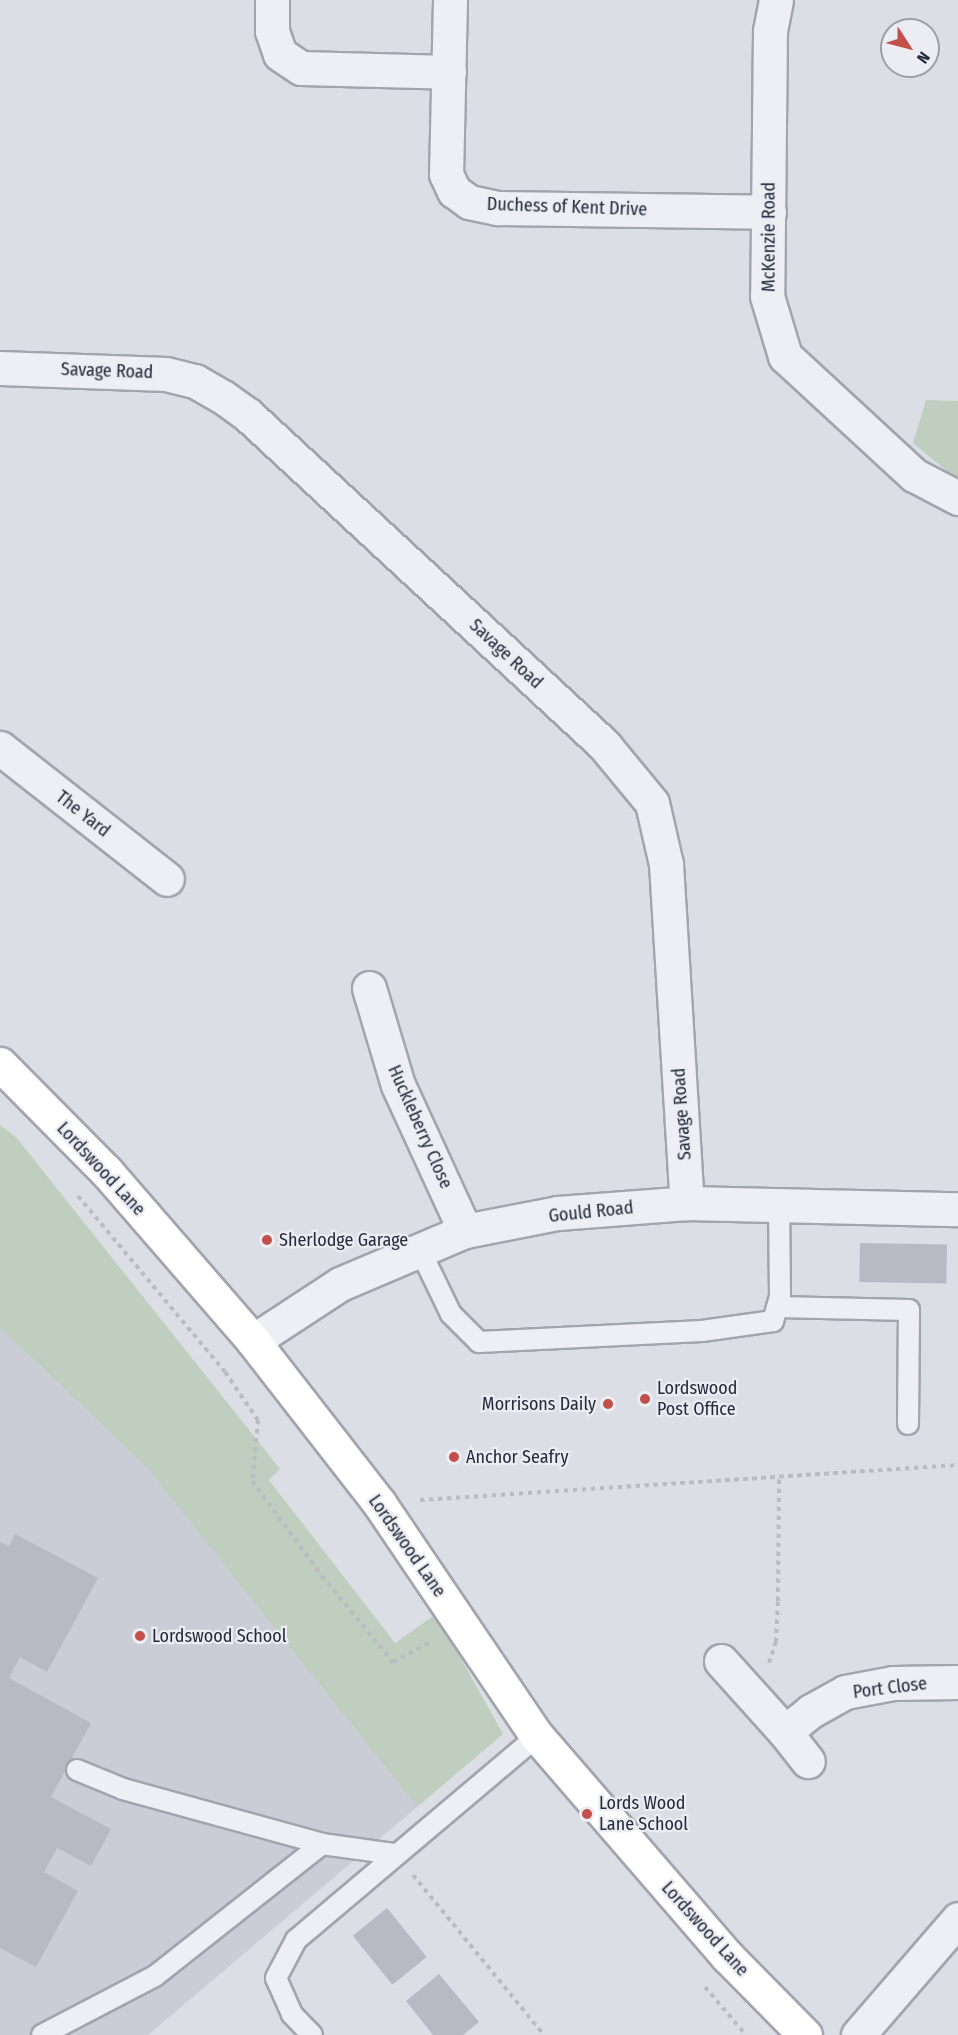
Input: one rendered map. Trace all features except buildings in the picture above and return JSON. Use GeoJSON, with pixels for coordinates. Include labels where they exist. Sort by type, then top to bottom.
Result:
{"type":"FeatureCollection","features":[{"type":"Feature","properties":{"kind":"street"},"geometry":{"type":"LineString","coordinates":[[272,0],[272,31],[280,54],[301,68],[449,72]]}},
{"type":"Feature","properties":{"kind":"street","name":"Duchess of Kent Drive"},"geometry":{"type":"LineString","coordinates":[[450,0],[446,174],[454,191],[469,202],[498,208],[769,212]]}},
{"type":"Feature","properties":{"kind":"street","name":"McKenzie Road"},"geometry":{"type":"LineString","coordinates":[[776,0],[770,31],[767,296],[785,356],[914,475],[958,498]]}},
{"type":"Feature","properties":{"kind":"street","name":"Savage Road"},"geometry":{"type":"LineString","coordinates":[[0,368],[166,374],[195,381],[223,397],[248,415],[605,746],[652,803],[666,864],[687,1203]]}},
{"type":"Feature","properties":{"kind":"street","name":"The Yard"},"geometry":{"type":"LineString","coordinates":[[0,748],[167,879]]}},
{"type":"Feature","properties":{"kind":"street","name":"Huckleberry Close"},"geometry":{"type":"LineString","coordinates":[[369,988],[398,1085],[465,1231]]}},
{"type":"Feature","properties":{"kind":"street","name":"Lordswood Lane"},"geometry":{"type":"LineString","coordinates":[[0,1064],[106,1171],[253,1341],[379,1503],[537,1736],[727,1956],[805,2035]]}},
{"type":"Feature","properties":{"kind":"street","name":"Gould Road"},"geometry":{"type":"LineString","coordinates":[[253,1341],[340,1284],[465,1231],[558,1214],[687,1203],[779,1203],[958,1209]]}},
{"type":"Feature","properties":{"kind":"street"},"geometry":{"type":"LineString","coordinates":[[721,1661],[808,1761]]}},
{"type":"Feature","properties":{"kind":"street","name":"Port Close"},"geometry":{"type":"LineString","coordinates":[[785,1732],[845,1692],[893,1683],[958,1682]]}},
{"type":"Feature","properties":{"kind":"street"},"geometry":{"type":"LineString","coordinates":[[858,2035],[958,1919]]}},
{"type":"Feature","properties":{"kind":"lane"},"geometry":{"type":"LineString","coordinates":[[420,1250],[450,1314],[479,1342],[702,1331],[773,1321],[777,1307],[779,1203]]}},
{"type":"Feature","properties":{"kind":"lane"},"geometry":{"type":"LineString","coordinates":[[777,1307],[909,1310],[908,1424]]}},
{"type":"Feature","properties":{"kind":"lane"},"geometry":{"type":"LineString","coordinates":[[312,2035],[292,2014],[276,1978],[296,1940],[537,1736]]}},
{"type":"Feature","properties":{"kind":"lane"},"geometry":{"type":"LineString","coordinates":[[77,1770],[123,1789],[322,1844],[395,1854]]}},
{"type":"Feature","properties":{"kind":"lane"},"geometry":{"type":"LineString","coordinates":[[42,2035],[155,1976],[322,1844]]}},
{"type":"Feature","properties":{"kind":"path"},"geometry":{"type":"LineString","coordinates":[[73,1190],[225,1372],[258,1420],[252,1481],[378,1647],[393,1662],[423,1644],[435,1640],[440,1644]]}},
{"type":"Feature","properties":{"kind":"path"},"geometry":{"type":"LineString","coordinates":[[379,1503],[958,1465]]}},
{"type":"Feature","properties":{"kind":"path"},"geometry":{"type":"LineString","coordinates":[[748,1692],[771,1660],[776,1642],[779,1476]]}},
{"type":"Feature","properties":{"kind":"path"},"geometry":{"type":"LineString","coordinates":[[395,1854],[544,2035]]}},
{"type":"Feature","properties":{"kind":"shaded area","name":"Lordswood School"},"geometry":{"type":"Polygon","coordinates":[[[0,1328],[145,1466],[417,1807],[148,2035],[0,2035],[0,1328]]]}},
{"type":"Feature","properties":{"kind":"green space"},"geometry":{"type":"Polygon","coordinates":[[[926,400],[958,401],[958,480],[913,443],[926,400]]]}},
{"type":"Feature","properties":{"kind":"green space"},"geometry":{"type":"Polygon","coordinates":[[[0,1125],[16,1137],[280,1469],[269,1480],[395,1643],[436,1614],[503,1734],[417,1807],[145,1466],[0,1328],[0,1125]]]}},
{"type":"Feature","properties":{"kind":"place","name":"Sherlodge Garage"},"geometry":{"type":"Point","coordinates":[267,1240]}},
{"type":"Feature","properties":{"kind":"place","name":"Lordswood Post Office"},"geometry":{"type":"Point","coordinates":[645,1399]}},
{"type":"Feature","properties":{"kind":"place","name":"Morrisons Daily"},"geometry":{"type":"Point","coordinates":[608,1404]}},
{"type":"Feature","properties":{"kind":"place","name":"Anchor Seafry"},"geometry":{"type":"Point","coordinates":[454,1457]}},
{"type":"Feature","properties":{"kind":"place","name":"Lordswood School"},"geometry":{"type":"Point","coordinates":[140,1636]}},
{"type":"Feature","properties":{"kind":"place","name":"Lords Wood Lane School"},"geometry":{"type":"Point","coordinates":[587,1814]}}]}
